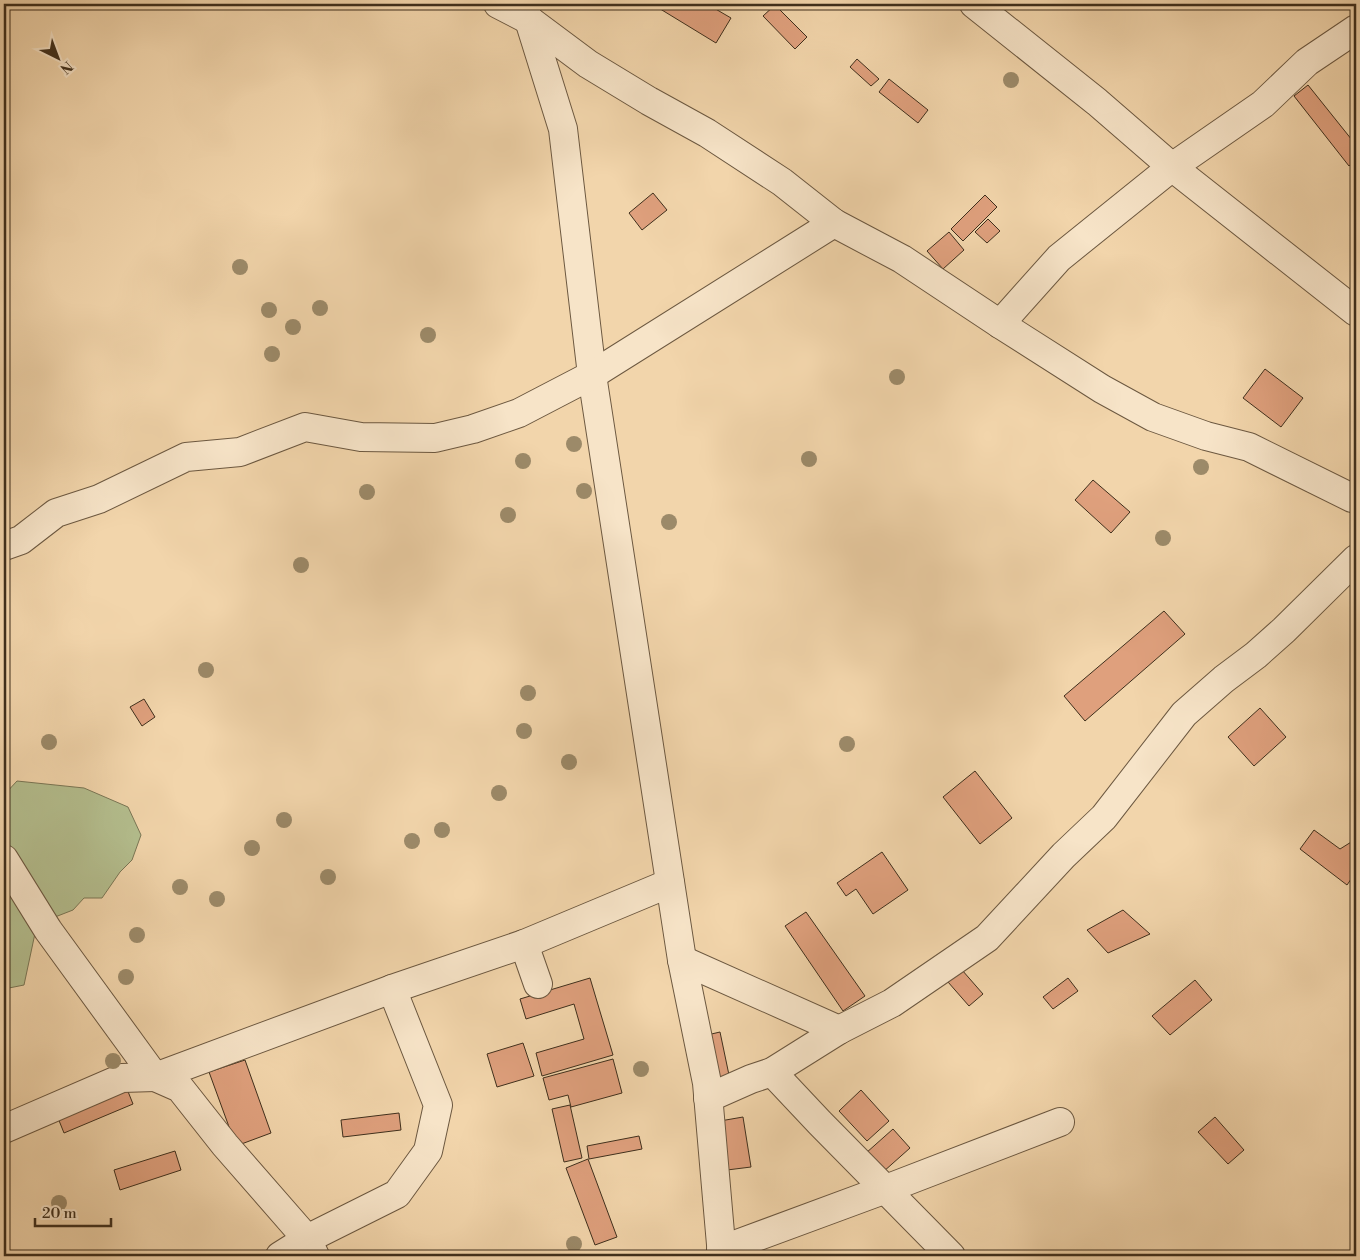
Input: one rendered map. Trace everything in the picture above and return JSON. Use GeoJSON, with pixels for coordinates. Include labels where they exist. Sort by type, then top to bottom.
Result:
{"type":"FeatureCollection","features":[{"type":"Feature","properties":{"kind":"street"},"geometry":{"type":"LineString","coordinates":[[498,4],[525,12],[588,64],[707,133],[782,182],[834,223],[902,259],[1102,389],[1153,417],[1206,436],[1249,447],[1356,499]]}},
{"type":"Feature","properties":{"kind":"street"},"geometry":{"type":"LineString","coordinates":[[974,4],[1097,102],[1172,167],[1356,312]]}},
{"type":"Feature","properties":{"kind":"street"},"geometry":{"type":"LineString","coordinates":[[525,12],[563,129],[592,375],[682,960],[707,1083],[722,1253],[1060,1122]]}},
{"type":"Feature","properties":{"kind":"street"},"geometry":{"type":"LineString","coordinates":[[1000,324],[1059,258],[1172,167],[1264,104],[1307,62],[1356,29]]}},
{"type":"Feature","properties":{"kind":"street"},"geometry":{"type":"LineString","coordinates":[[4,546],[21,540],[56,513],[99,499],[186,457],[240,452],[305,427],[361,437],[435,438],[473,429],[519,413],[592,375],[834,223]]}},
{"type":"Feature","properties":{"kind":"street"},"geometry":{"type":"LineString","coordinates":[[708,1098],[772,1072],[839,1030],[892,1003],[987,938],[1064,855],[1104,817],[1184,714],[1284,630],[1356,559]]}},
{"type":"Feature","properties":{"kind":"street"},"geometry":{"type":"LineString","coordinates":[[4,859],[48,930],[155,1077],[180,1088],[225,1145],[311,1247]]}},
{"type":"Feature","properties":{"kind":"street"},"geometry":{"type":"LineString","coordinates":[[4,1129],[122,1078],[155,1077],[392,989],[524,944],[670,882]]}},
{"type":"Feature","properties":{"kind":"street"},"geometry":{"type":"LineString","coordinates":[[524,944],[538,984]]}},
{"type":"Feature","properties":{"kind":"street"},"geometry":{"type":"LineString","coordinates":[[682,960],[839,1030]]}},
{"type":"Feature","properties":{"kind":"street"},"geometry":{"type":"LineString","coordinates":[[280,1256],[311,1247],[397,1194],[428,1151],[438,1105],[392,989]]}},
{"type":"Feature","properties":{"kind":"street"},"geometry":{"type":"LineString","coordinates":[[772,1072],[951,1256]]}},
{"type":"Feature","properties":{"kind":"green space"},"geometry":{"type":"Polygon","coordinates":[[[17,781],[84,788],[128,807],[141,835],[132,860],[120,872],[102,898],[84,898],[73,910],[37,924],[24,985],[4,989],[4,795],[17,781]]]}},
{"type":"Feature","properties":{"kind":"building"},"geometry":{"type":"Polygon","coordinates":[[[659,4],[707,4],[731,18],[716,43],[657,7],[659,4]]]}},
{"type":"Feature","properties":{"kind":"building"},"geometry":{"type":"Polygon","coordinates":[[[775,5],[807,37],[795,49],[763,16],[775,5]]]}},
{"type":"Feature","properties":{"kind":"building"},"geometry":{"type":"Polygon","coordinates":[[[857,59],[879,79],[871,86],[850,67],[857,59]]]}},
{"type":"Feature","properties":{"kind":"building"},"geometry":{"type":"Polygon","coordinates":[[[889,79],[928,110],[918,123],[879,92],[889,79]]]}},
{"type":"Feature","properties":{"kind":"building"},"geometry":{"type":"Polygon","coordinates":[[[1308,85],[1356,145],[1356,160],[1349,166],[1294,96],[1308,85]]]}},
{"type":"Feature","properties":{"kind":"building"},"geometry":{"type":"Polygon","coordinates":[[[653,193],[667,210],[642,230],[629,213],[653,193]]]}},
{"type":"Feature","properties":{"kind":"building"},"geometry":{"type":"Polygon","coordinates":[[[985,195],[997,207],[963,241],[951,229],[985,195]]]}},
{"type":"Feature","properties":{"kind":"building"},"geometry":{"type":"Polygon","coordinates":[[[988,219],[1000,231],[987,243],[975,232],[988,219]]]}},
{"type":"Feature","properties":{"kind":"building"},"geometry":{"type":"Polygon","coordinates":[[[949,232],[964,250],[943,269],[927,251],[949,232]]]}},
{"type":"Feature","properties":{"kind":"building"},"geometry":{"type":"Polygon","coordinates":[[[1265,369],[1303,398],[1281,427],[1243,398],[1265,369]]]}},
{"type":"Feature","properties":{"kind":"building"},"geometry":{"type":"Polygon","coordinates":[[[1093,480],[1130,512],[1111,533],[1075,500],[1093,480]]]}},
{"type":"Feature","properties":{"kind":"building"},"geometry":{"type":"Polygon","coordinates":[[[1164,611],[1185,634],[1085,721],[1064,696],[1164,611]]]}},
{"type":"Feature","properties":{"kind":"building"},"geometry":{"type":"Polygon","coordinates":[[[144,699],[155,717],[142,726],[130,707],[144,699]]]}},
{"type":"Feature","properties":{"kind":"building"},"geometry":{"type":"Polygon","coordinates":[[[1260,708],[1286,737],[1254,766],[1228,737],[1260,708]]]}},
{"type":"Feature","properties":{"kind":"building"},"geometry":{"type":"Polygon","coordinates":[[[975,771],[1012,818],[980,844],[943,797],[975,771]]]}},
{"type":"Feature","properties":{"kind":"building"},"geometry":{"type":"Polygon","coordinates":[[[1314,830],[1340,849],[1356,839],[1356,872],[1347,885],[1300,849],[1314,830]]]}},
{"type":"Feature","properties":{"kind":"building"},"geometry":{"type":"Polygon","coordinates":[[[882,852],[908,890],[873,914],[856,889],[846,896],[837,883],[882,852]]]}},
{"type":"Feature","properties":{"kind":"building"},"geometry":{"type":"Polygon","coordinates":[[[1123,910],[1150,934],[1108,953],[1087,930],[1123,910]]]}},
{"type":"Feature","properties":{"kind":"building"},"geometry":{"type":"Polygon","coordinates":[[[806,912],[865,996],[843,1011],[785,926],[806,912]]]}},
{"type":"Feature","properties":{"kind":"building"},"geometry":{"type":"Polygon","coordinates":[[[962,970],[983,994],[969,1006],[948,982],[962,970]]]}},
{"type":"Feature","properties":{"kind":"building"},"geometry":{"type":"Polygon","coordinates":[[[590,978],[613,1055],[542,1076],[536,1053],[584,1039],[574,1004],[526,1019],[520,999],[590,978]]]}},
{"type":"Feature","properties":{"kind":"building"},"geometry":{"type":"Polygon","coordinates":[[[1068,978],[1078,991],[1053,1009],[1043,997],[1068,978]]]}},
{"type":"Feature","properties":{"kind":"building"},"geometry":{"type":"Polygon","coordinates":[[[1195,980],[1212,1000],[1170,1035],[1152,1016],[1195,980]]]}},
{"type":"Feature","properties":{"kind":"building"},"geometry":{"type":"Polygon","coordinates":[[[720,1032],[729,1075],[713,1079],[703,1036],[720,1032]]]}},
{"type":"Feature","properties":{"kind":"building"},"geometry":{"type":"Polygon","coordinates":[[[523,1043],[534,1076],[497,1087],[487,1054],[523,1043]]]}},
{"type":"Feature","properties":{"kind":"building"},"geometry":{"type":"Polygon","coordinates":[[[613,1059],[622,1093],[571,1107],[568,1095],[549,1100],[543,1078],[613,1059]]]}},
{"type":"Feature","properties":{"kind":"building"},"geometry":{"type":"Polygon","coordinates":[[[245,1060],[271,1133],[236,1146],[209,1072],[245,1060]]]}},
{"type":"Feature","properties":{"kind":"building"},"geometry":{"type":"Polygon","coordinates":[[[125,1084],[133,1104],[64,1133],[56,1113],[125,1084]]]}},
{"type":"Feature","properties":{"kind":"building"},"geometry":{"type":"Polygon","coordinates":[[[861,1090],[889,1121],[867,1141],[839,1111],[861,1090]]]}},
{"type":"Feature","properties":{"kind":"building"},"geometry":{"type":"Polygon","coordinates":[[[570,1105],[582,1158],[564,1162],[552,1109],[570,1105]]]}},
{"type":"Feature","properties":{"kind":"building"},"geometry":{"type":"Polygon","coordinates":[[[399,1113],[401,1130],[343,1137],[341,1120],[399,1113]]]}},
{"type":"Feature","properties":{"kind":"building"},"geometry":{"type":"Polygon","coordinates":[[[743,1117],[751,1167],[727,1170],[720,1121],[743,1117]]]}},
{"type":"Feature","properties":{"kind":"building"},"geometry":{"type":"Polygon","coordinates":[[[1215,1117],[1244,1150],[1228,1164],[1198,1132],[1215,1117]]]}},
{"type":"Feature","properties":{"kind":"building"},"geometry":{"type":"Polygon","coordinates":[[[893,1129],[910,1148],[883,1172],[866,1153],[893,1129]]]}},
{"type":"Feature","properties":{"kind":"building"},"geometry":{"type":"Polygon","coordinates":[[[639,1136],[642,1149],[589,1159],[587,1146],[639,1136]]]}},
{"type":"Feature","properties":{"kind":"building"},"geometry":{"type":"Polygon","coordinates":[[[175,1151],[181,1170],[120,1190],[114,1170],[175,1151]]]}},
{"type":"Feature","properties":{"kind":"building"},"geometry":{"type":"Polygon","coordinates":[[[588,1159],[617,1237],[595,1245],[566,1168],[588,1159]]]}}]}
